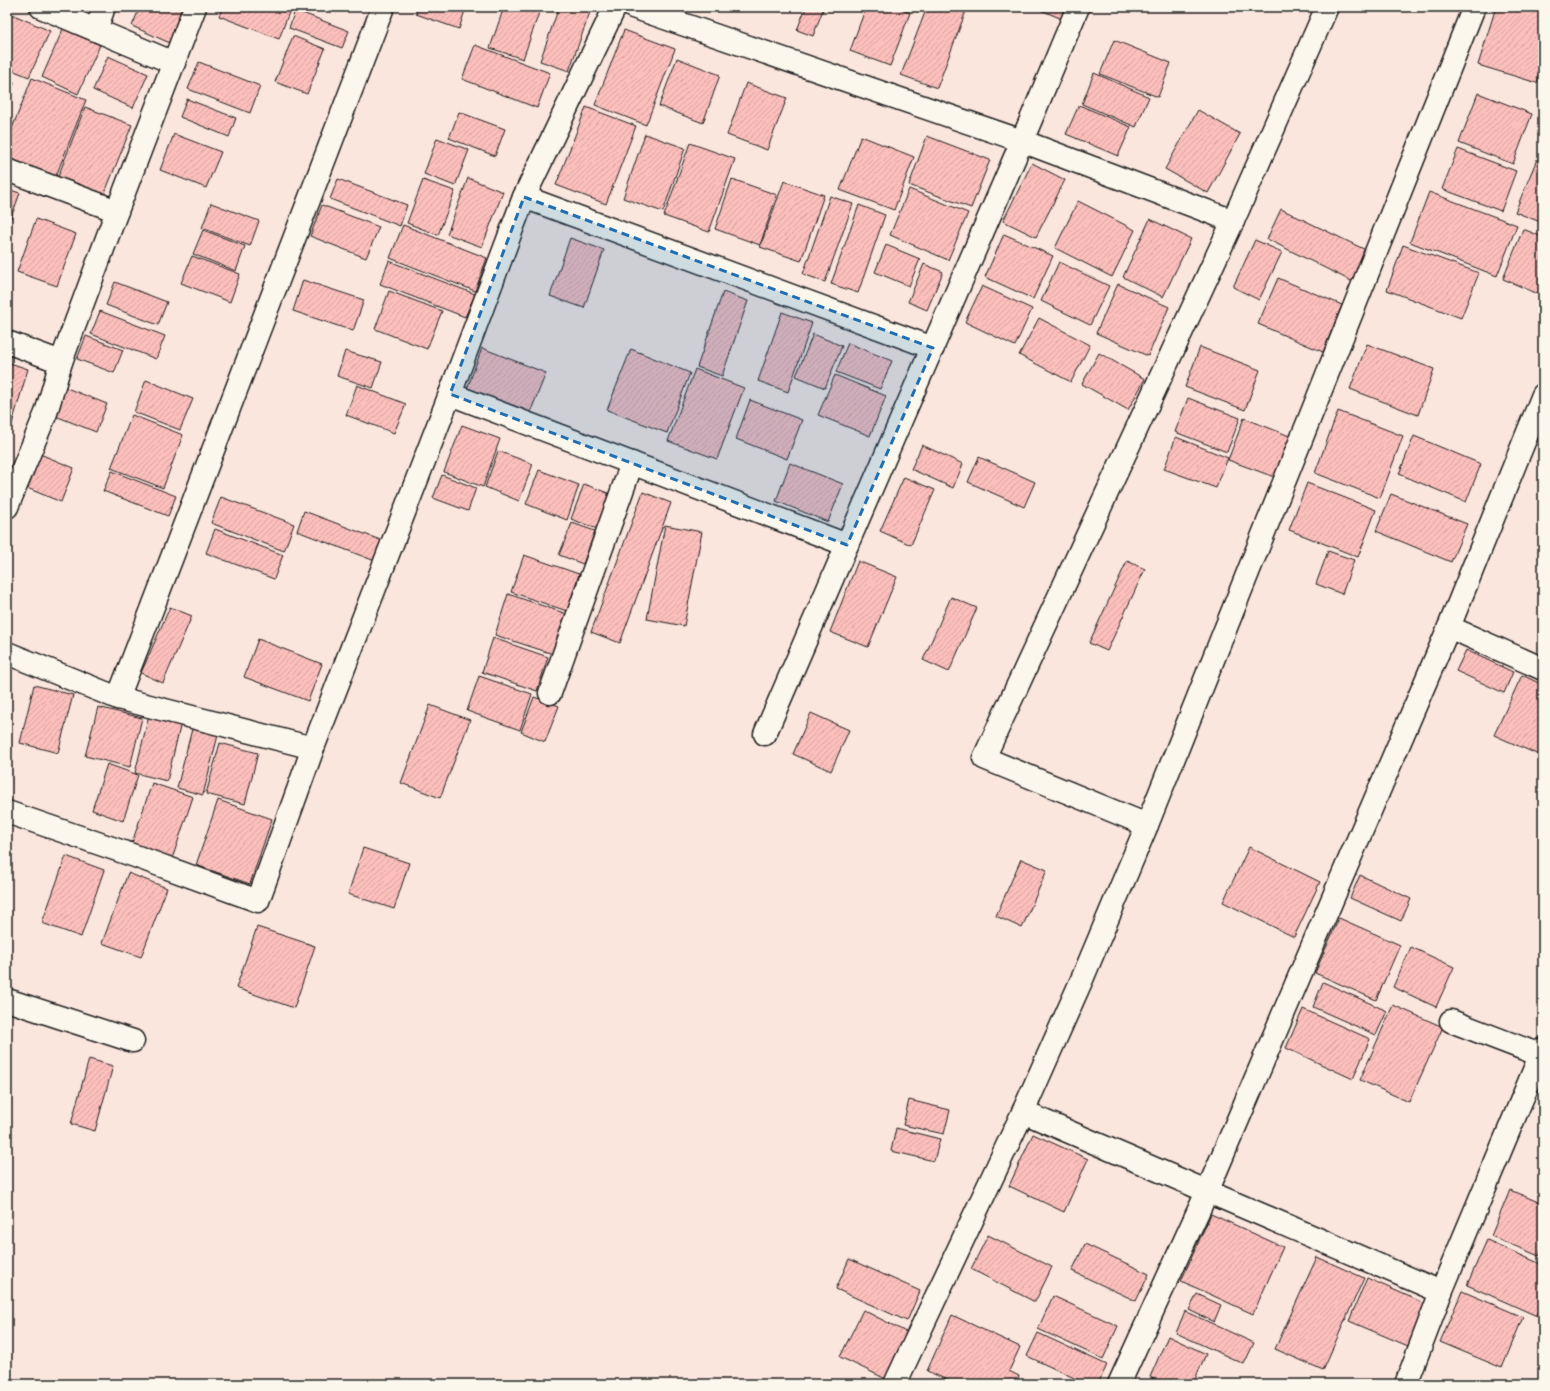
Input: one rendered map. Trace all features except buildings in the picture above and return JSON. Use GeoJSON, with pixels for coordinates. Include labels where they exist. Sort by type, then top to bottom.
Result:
{"type":"FeatureCollection","features":[{"type":"Feature","properties":{"kind":"street"},"geometry":{"type":"LineString","coordinates":[[41,7],[174,63]]}},
{"type":"Feature","properties":{"kind":"street"},"geometry":{"type":"LineString","coordinates":[[96,30],[104,7]]}},
{"type":"Feature","properties":{"kind":"street"},"geometry":{"type":"LineString","coordinates":[[7,507],[15,468],[46,413],[61,362],[117,211],[196,7]]}},
{"type":"Feature","properties":{"kind":"street"},"geometry":{"type":"LineString","coordinates":[[118,698],[383,7]]}},
{"type":"Feature","properties":{"kind":"street"},"geometry":{"type":"LineString","coordinates":[[7,812],[135,856],[258,901],[313,748],[450,394],[524,197],[615,7]]}},
{"type":"Feature","properties":{"kind":"street"},"geometry":{"type":"LineString","coordinates":[[766,734],[1022,142],[1078,7]]}},
{"type":"Feature","properties":{"kind":"street"},"geometry":{"type":"LineString","coordinates":[[1148,825],[984,758],[1233,221],[1327,7]]}},
{"type":"Feature","properties":{"kind":"street"},"geometry":{"type":"LineString","coordinates":[[895,1384],[1023,1112],[1148,825],[1474,7]]}},
{"type":"Feature","properties":{"kind":"street"},"geometry":{"type":"LineString","coordinates":[[639,8],[1022,142],[1233,221]]}},
{"type":"Feature","properties":{"kind":"street"},"geometry":{"type":"LineString","coordinates":[[7,170],[117,211]]}},
{"type":"Feature","properties":{"kind":"street"},"geometry":{"type":"LineString","coordinates":[[524,197],[933,348]]}},
{"type":"Feature","properties":{"kind":"street"},"geometry":{"type":"LineString","coordinates":[[7,342],[61,362]]}},
{"type":"Feature","properties":{"kind":"street"},"geometry":{"type":"LineString","coordinates":[[450,394],[847,545]]}},
{"type":"Feature","properties":{"kind":"street"},"geometry":{"type":"LineString","coordinates":[[1119,1384],[1207,1192],[1448,627],[1543,395]]}},
{"type":"Feature","properties":{"kind":"street"},"geometry":{"type":"LineString","coordinates":[[550,693],[632,464]]}},
{"type":"Feature","properties":{"kind":"street"},"geometry":{"type":"LineString","coordinates":[[1448,627],[1543,669]]}},
{"type":"Feature","properties":{"kind":"street"},"geometry":{"type":"LineString","coordinates":[[7,653],[118,698],[313,748]]}},
{"type":"Feature","properties":{"kind":"street"},"geometry":{"type":"LineString","coordinates":[[7,1000],[134,1041]]}},
{"type":"Feature","properties":{"kind":"street"},"geometry":{"type":"LineString","coordinates":[[1406,1384],[1441,1292],[1542,1052],[1451,1021]]}},
{"type":"Feature","properties":{"kind":"street"},"geometry":{"type":"LineString","coordinates":[[1023,1112],[1441,1292]]}},
{"type":"Feature","properties":{"kind":"highlighted area"},"geometry":{"type":"Polygon","coordinates":[[[524,197],[933,348],[847,545],[450,394],[524,197]]]}}]}
